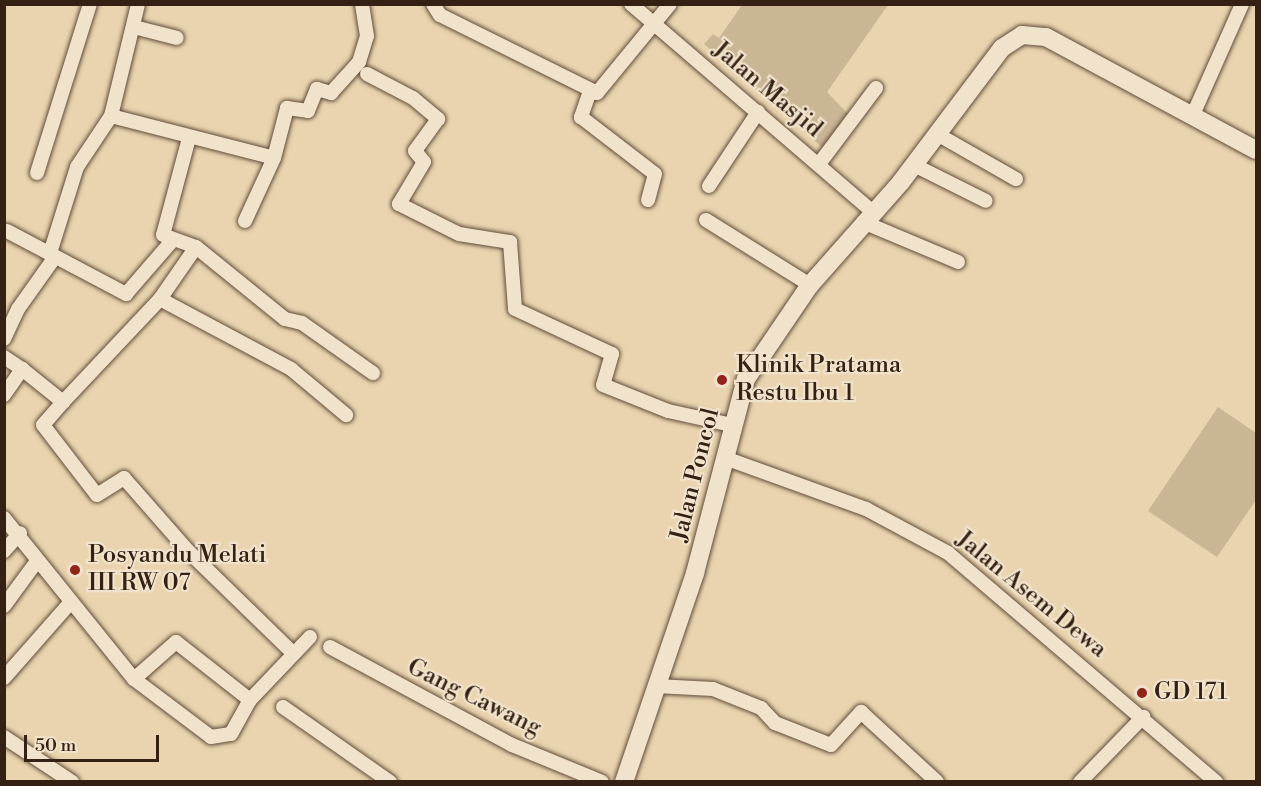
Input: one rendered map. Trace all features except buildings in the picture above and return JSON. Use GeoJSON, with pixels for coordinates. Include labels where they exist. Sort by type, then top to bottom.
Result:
{"type":"FeatureCollection","features":[{"type":"Feature","properties":{"kind":"street"},"geometry":{"type":"LineString","coordinates":[[37,173],[90,4]]}},
{"type":"Feature","properties":{"kind":"street"},"geometry":{"type":"LineString","coordinates":[[4,339],[18,309],[53,254],[77,167],[111,116],[138,4]]}},
{"type":"Feature","properties":{"kind":"street"},"geometry":{"type":"LineString","coordinates":[[245,221],[274,158],[287,108],[308,111],[317,89],[331,93],[359,62],[368,36],[362,4]]}},
{"type":"Feature","properties":{"kind":"street"},"geometry":{"type":"LineString","coordinates":[[433,4],[440,15],[597,93],[656,25],[670,4]]}},
{"type":"Feature","properties":{"kind":"street","name":"Jalan Masjid"},"geometry":{"type":"LineString","coordinates":[[631,4],[819,164],[868,217],[958,262]]}},
{"type":"Feature","properties":{"kind":"street"},"geometry":{"type":"LineString","coordinates":[[1242,4],[1192,117],[1257,150]]}},
{"type":"Feature","properties":{"kind":"street"},"geometry":{"type":"LineString","coordinates":[[134,27],[177,38]]}},
{"type":"Feature","properties":{"kind":"street","name":"Jalan Poncol"},"geometry":{"type":"LineString","coordinates":[[624,782],[696,573],[732,425],[753,366],[810,285],[914,165],[1002,48],[1030,33],[1115,71],[1192,117]]}},
{"type":"Feature","properties":{"kind":"street"},"geometry":{"type":"LineString","coordinates":[[368,74],[413,98],[438,119],[415,151],[424,162],[399,204],[459,234],[510,242],[515,309],[612,354],[603,385],[668,411],[732,425]]}},
{"type":"Feature","properties":{"kind":"street"},"geometry":{"type":"LineString","coordinates":[[819,164],[876,88]]}},
{"type":"Feature","properties":{"kind":"street"},"geometry":{"type":"LineString","coordinates":[[590,91],[581,117],[655,174],[648,200]]}},
{"type":"Feature","properties":{"kind":"street"},"geometry":{"type":"LineString","coordinates":[[709,186],[758,112]]}},
{"type":"Feature","properties":{"kind":"street"},"geometry":{"type":"LineString","coordinates":[[111,116],[189,138],[274,158]]}},
{"type":"Feature","properties":{"kind":"street"},"geometry":{"type":"LineString","coordinates":[[937,134],[1016,179]]}},
{"type":"Feature","properties":{"kind":"street"},"geometry":{"type":"LineString","coordinates":[[189,138],[163,235],[171,242],[196,247],[285,319],[302,323],[373,373]]}},
{"type":"Feature","properties":{"kind":"street"},"geometry":{"type":"LineString","coordinates":[[914,165],[986,201]]}},
{"type":"Feature","properties":{"kind":"street"},"geometry":{"type":"LineString","coordinates":[[706,220],[810,285]]}},
{"type":"Feature","properties":{"kind":"street"},"geometry":{"type":"LineString","coordinates":[[6,231],[126,294],[171,242]]}},
{"type":"Feature","properties":{"kind":"street"},"geometry":{"type":"LineString","coordinates":[[196,247],[160,299],[43,425],[97,495],[119,479],[129,482],[188,551],[292,652]]}},
{"type":"Feature","properties":{"kind":"street"},"geometry":{"type":"LineString","coordinates":[[160,299],[291,369],[346,415]]}},
{"type":"Feature","properties":{"kind":"street"},"geometry":{"type":"LineString","coordinates":[[4,357],[63,402]]}},
{"type":"Feature","properties":{"kind":"street"},"geometry":{"type":"LineString","coordinates":[[4,395],[22,369]]}},
{"type":"Feature","properties":{"kind":"street","name":"Jalan Asem Dewa"},"geometry":{"type":"LineString","coordinates":[[725,458],[866,509],[948,553],[1143,717],[1216,782]]}},
{"type":"Feature","properties":{"kind":"street"},"geometry":{"type":"LineString","coordinates":[[4,518],[20,533],[37,561],[134,679],[211,737],[231,734],[250,700],[292,652],[310,637]]}},
{"type":"Feature","properties":{"kind":"street"},"geometry":{"type":"LineString","coordinates":[[4,551],[20,533]]}},
{"type":"Feature","properties":{"kind":"street"},"geometry":{"type":"LineString","coordinates":[[4,606],[37,561]]}},
{"type":"Feature","properties":{"kind":"street"},"geometry":{"type":"LineString","coordinates":[[4,678],[71,602]]}},
{"type":"Feature","properties":{"kind":"street"},"geometry":{"type":"LineString","coordinates":[[134,679],[176,642],[250,700]]}},
{"type":"Feature","properties":{"kind":"street","name":"Gang Cawang"},"geometry":{"type":"LineString","coordinates":[[330,647],[512,745],[602,782]]}},
{"type":"Feature","properties":{"kind":"street"},"geometry":{"type":"LineString","coordinates":[[656,686],[713,689],[761,708],[775,723],[831,744],[861,712],[937,782]]}},
{"type":"Feature","properties":{"kind":"street"},"geometry":{"type":"LineString","coordinates":[[283,707],[390,782]]}},
{"type":"Feature","properties":{"kind":"street"},"geometry":{"type":"LineString","coordinates":[[1080,782],[1143,717]]}},
{"type":"Feature","properties":{"kind":"street"},"geometry":{"type":"LineString","coordinates":[[7,745],[72,782]]}},
{"type":"Feature","properties":{"kind":"shaded area"},"geometry":{"type":"Polygon","coordinates":[[[742,5],[888,5],[827,92],[849,115],[824,149],[704,44],[713,34],[719,38],[742,5]]]}},
{"type":"Feature","properties":{"kind":"shaded area"},"geometry":{"type":"Polygon","coordinates":[[[1218,407],[1256,433],[1256,500],[1217,557],[1148,511],[1218,407]]]}},
{"type":"Feature","properties":{"kind":"place","name":"Klinik Pratama Restu Ibu 1"},"geometry":{"type":"Point","coordinates":[722,380]}},
{"type":"Feature","properties":{"kind":"place","name":"Posyandu Melati III RW 07"},"geometry":{"type":"Point","coordinates":[75,570]}},
{"type":"Feature","properties":{"kind":"place","name":"GD 171"},"geometry":{"type":"Point","coordinates":[1142,693]}}]}
